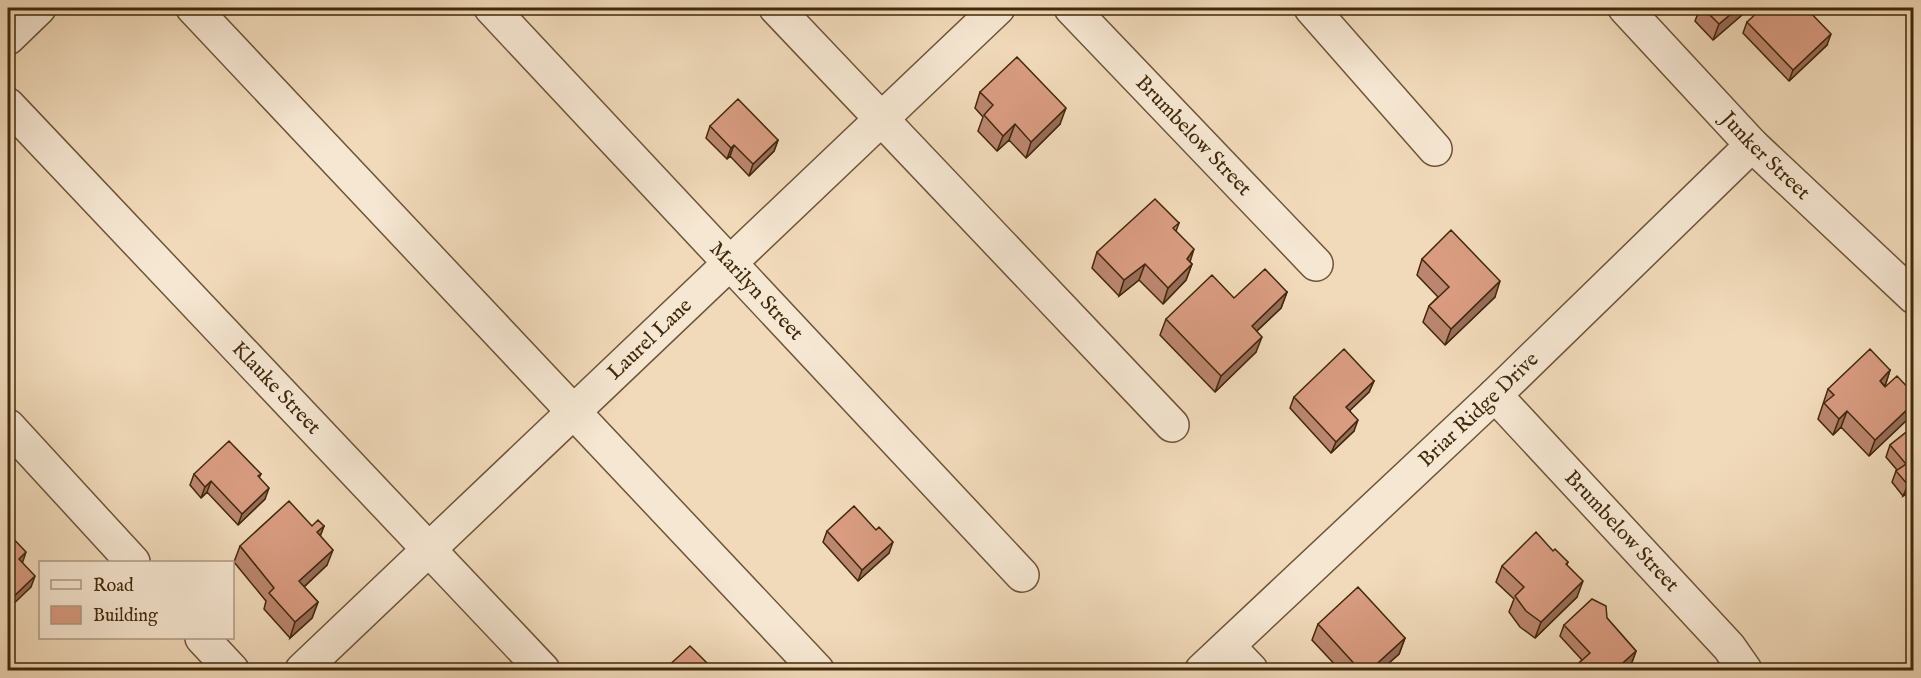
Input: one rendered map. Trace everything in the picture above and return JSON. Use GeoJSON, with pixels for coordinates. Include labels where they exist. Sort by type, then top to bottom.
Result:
{"type":"FeatureCollection","features":[{"type":"Feature","properties":{"kind":"street"},"geometry":{"type":"LineString","coordinates":[[8,38],[39,8]]}},
{"type":"Feature","properties":{"kind":"street"},"geometry":{"type":"LineString","coordinates":[[193,8],[817,670]]}},
{"type":"Feature","properties":{"kind":"street","name":"Marilyn Street"},"geometry":{"type":"LineString","coordinates":[[491,8],[1022,575]]}},
{"type":"Feature","properties":{"kind":"street"},"geometry":{"type":"LineString","coordinates":[[776,8],[1172,425]]}},
{"type":"Feature","properties":{"kind":"street","name":"Laurel Lane"},"geometry":{"type":"LineString","coordinates":[[302,670],[998,8]]}},
{"type":"Feature","properties":{"kind":"street","name":"Brumbelow Street"},"geometry":{"type":"LineString","coordinates":[[1071,8],[1316,264]]}},
{"type":"Feature","properties":{"kind":"street"},"geometry":{"type":"LineString","coordinates":[[1311,8],[1435,149]]}},
{"type":"Feature","properties":{"kind":"street","name":"Junker Street"},"geometry":{"type":"LineString","coordinates":[[1625,8],[1752,145],[1914,297]]}},
{"type":"Feature","properties":{"kind":"street","name":"Klauke Street"},"geometry":{"type":"LineString","coordinates":[[8,105],[543,670]]}},
{"type":"Feature","properties":{"kind":"street","name":"Briar Ridge Drive"},"geometry":{"type":"LineString","coordinates":[[1202,670],[1495,395],[1752,145]]}},
{"type":"Feature","properties":{"kind":"street","name":"Brumbelow Street"},"geometry":{"type":"LineString","coordinates":[[1495,395],[1729,647],[1745,670]]}},
{"type":"Feature","properties":{"kind":"street"},"geometry":{"type":"LineString","coordinates":[[8,426],[132,561]]}},
{"type":"Feature","properties":{"kind":"street"},"geometry":{"type":"LineString","coordinates":[[203,639],[232,670]]}},
{"type":"Feature","properties":{"kind":"street"},"geometry":{"type":"LineString","coordinates":[[1228,646],[1251,670]]}},
{"type":"Feature","properties":{"kind":"building"},"geometry":{"type":"Polygon","coordinates":[[[1703,8],[1738,8],[1719,24],[1703,8]]]}},
{"type":"Feature","properties":{"kind":"building"},"geometry":{"type":"Polygon","coordinates":[[[1762,8],[1806,8],[1831,34],[1793,70],[1747,22],[1762,8]]]}},
{"type":"Feature","properties":{"kind":"building"},"geometry":{"type":"Polygon","coordinates":[[[1017,57],[1066,108],[1031,142],[1015,124],[1003,136],[984,115],[993,105],[980,92],[1017,57]]]}},
{"type":"Feature","properties":{"kind":"building"},"geometry":{"type":"Polygon","coordinates":[[[738,99],[778,140],[753,164],[734,145],[731,148],[710,126],[738,99]]]}},
{"type":"Feature","properties":{"kind":"building"},"geometry":{"type":"Polygon","coordinates":[[[1155,199],[1179,223],[1173,228],[1194,249],[1187,259],[1192,264],[1168,288],[1145,264],[1124,280],[1097,252],[1155,199]]]}},
{"type":"Feature","properties":{"kind":"building"},"geometry":{"type":"Polygon","coordinates":[[[1451,230],[1500,281],[1451,329],[1429,306],[1449,287],[1422,259],[1451,230]]]}},
{"type":"Feature","properties":{"kind":"building"},"geometry":{"type":"Polygon","coordinates":[[[1265,269],[1287,292],[1252,326],[1262,337],[1221,376],[1166,319],[1212,275],[1234,298],[1265,269]]]}},
{"type":"Feature","properties":{"kind":"building"},"geometry":{"type":"Polygon","coordinates":[[[1344,349],[1374,381],[1346,407],[1358,420],[1336,442],[1294,397],[1344,349]]]}},
{"type":"Feature","properties":{"kind":"building"},"geometry":{"type":"Polygon","coordinates":[[[1870,349],[1890,370],[1880,381],[1885,387],[1897,376],[1914,394],[1914,403],[1875,440],[1847,411],[1839,419],[1824,403],[1834,395],[1828,389],[1870,349]]]}},
{"type":"Feature","properties":{"kind":"building"},"geometry":{"type":"Polygon","coordinates":[[[1914,426],[1914,481],[1908,485],[1896,471],[1906,464],[1890,445],[1914,426]]]}},
{"type":"Feature","properties":{"kind":"building"},"geometry":{"type":"Polygon","coordinates":[[[229,441],[261,474],[258,476],[269,488],[242,514],[211,481],[205,487],[194,474],[229,441]]]}},
{"type":"Feature","properties":{"kind":"building"},"geometry":{"type":"Polygon","coordinates":[[[289,501],[312,526],[318,520],[324,526],[317,532],[333,550],[299,581],[318,602],[295,622],[269,593],[274,588],[240,546],[289,501]]]}},
{"type":"Feature","properties":{"kind":"building"},"geometry":{"type":"Polygon","coordinates":[[[854,506],[876,530],[879,527],[893,542],[862,570],[827,531],[854,506]]]}},
{"type":"Feature","properties":{"kind":"building"},"geometry":{"type":"Polygon","coordinates":[[[1536,532],[1553,551],[1555,549],[1568,562],[1566,564],[1583,581],[1541,622],[1526,611],[1515,596],[1524,587],[1502,566],[1536,532]]]}},
{"type":"Feature","properties":{"kind":"building"},"geometry":{"type":"Polygon","coordinates":[[[8,533],[26,552],[19,559],[35,576],[10,600],[8,597],[8,533]]]}},
{"type":"Feature","properties":{"kind":"building"},"geometry":{"type":"Polygon","coordinates":[[[1358,587],[1405,638],[1370,670],[1360,670],[1318,624],[1358,587]]]}},
{"type":"Feature","properties":{"kind":"building"},"geometry":{"type":"Polygon","coordinates":[[[1592,599],[1606,606],[1607,618],[1636,651],[1615,670],[1585,670],[1579,663],[1590,653],[1564,625],[1592,599]]]}},
{"type":"Feature","properties":{"kind":"building"},"geometry":{"type":"Polygon","coordinates":[[[690,646],[714,670],[664,670],[690,646]]]}}]}
